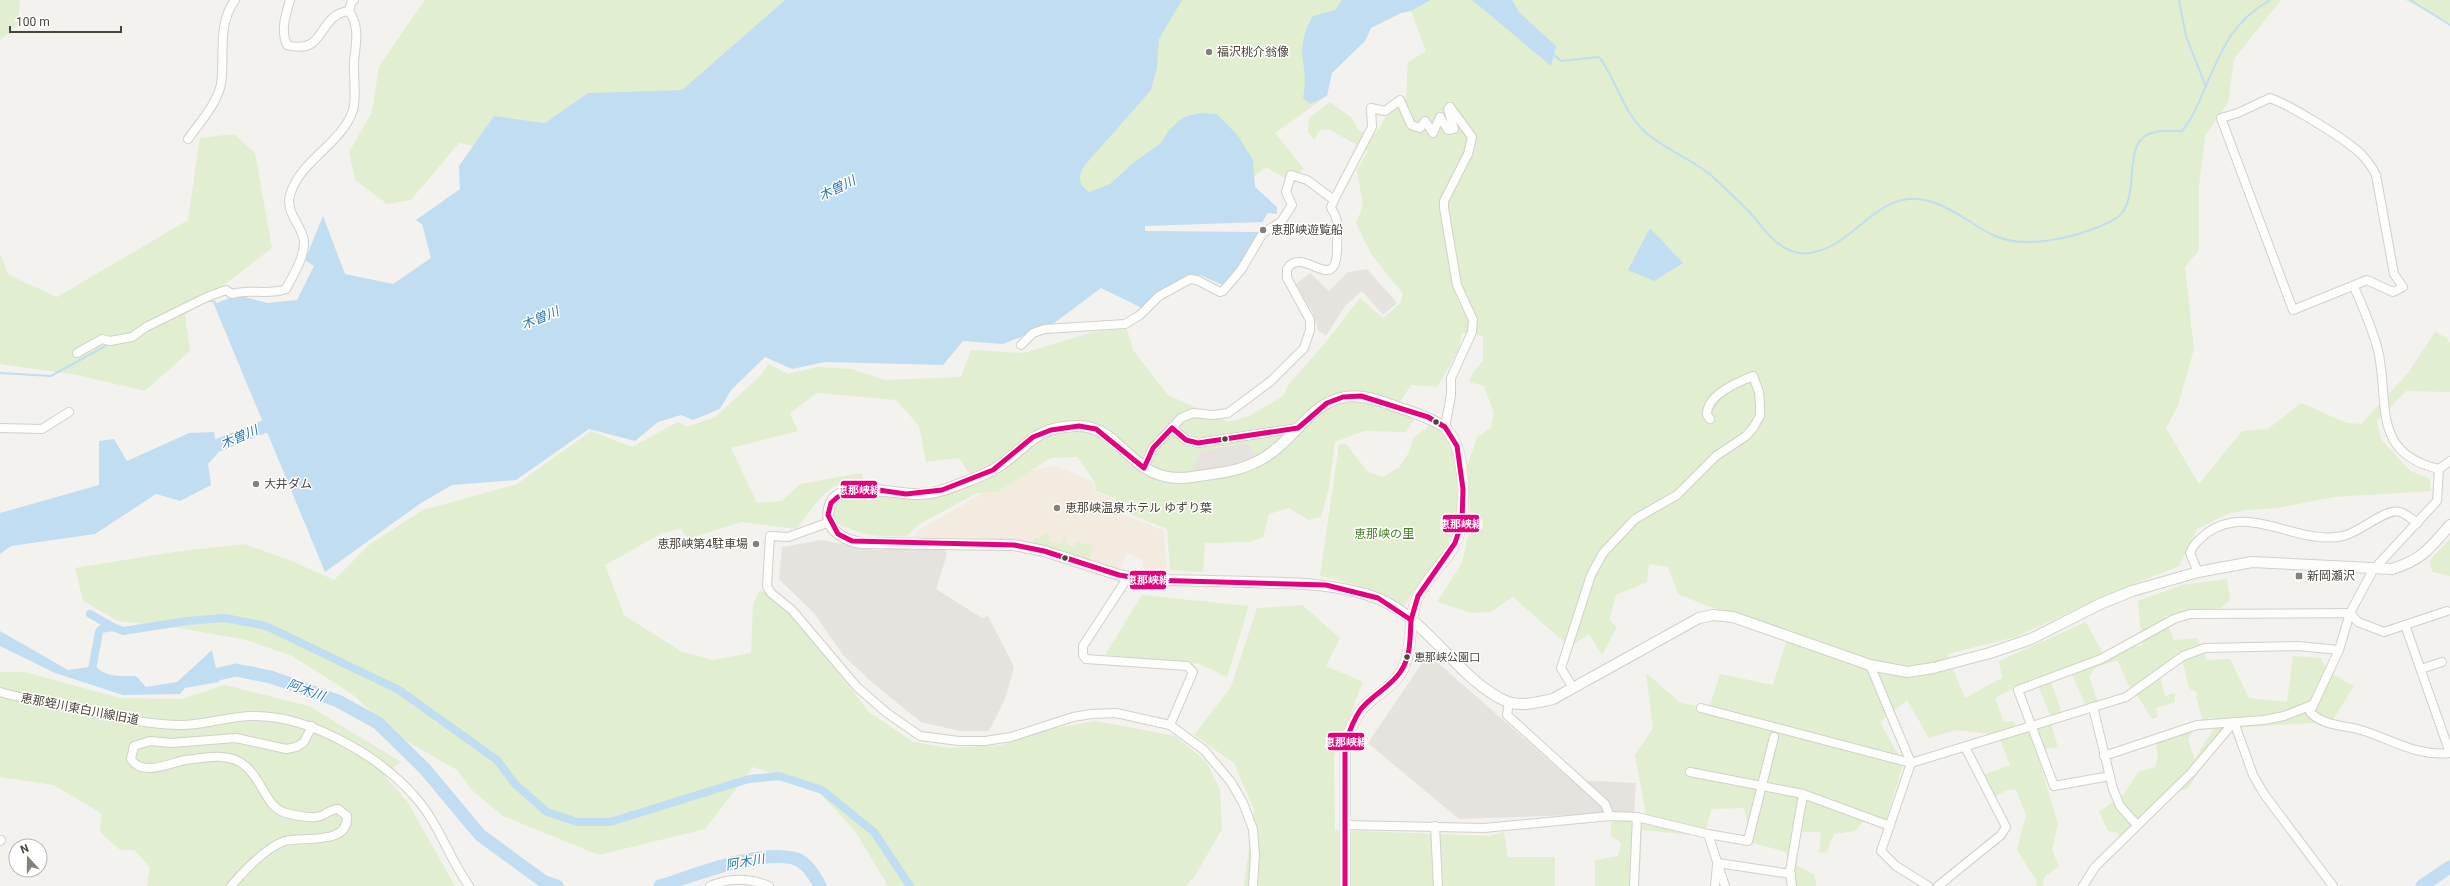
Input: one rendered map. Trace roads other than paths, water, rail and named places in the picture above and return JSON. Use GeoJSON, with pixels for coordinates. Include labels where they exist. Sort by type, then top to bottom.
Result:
{"type":"FeatureCollection","features":[{"type":"Feature","properties":{"kind":"main road"},"geometry":{"type":"LineString","coordinates":[[1345,886],[1345,745],[1350,727],[1362,708],[1390,685],[1402,670],[1409,652],[1410,620],[1418,596],[1455,543],[1462,522],[1463,489],[1456,446],[1446,427]]}},
{"type":"Feature","properties":{"kind":"street"},"geometry":{"type":"LineString","coordinates":[[188,139],[207,113],[220,85],[222,37],[231,5],[235,0]]}},
{"type":"Feature","properties":{"kind":"street"},"geometry":{"type":"LineString","coordinates":[[290,0],[284,23],[283,36],[287,44],[300,48],[312,45],[334,16],[349,11]]}},
{"type":"Feature","properties":{"kind":"street"},"geometry":{"type":"LineString","coordinates":[[77,353],[102,339],[110,341],[132,337],[146,327],[207,297],[226,290],[232,294],[240,292],[264,294],[286,289],[299,262],[304,243],[303,234],[291,212],[290,194],[305,170],[342,130],[353,109],[357,26],[349,11],[351,3],[354,0]]}},
{"type":"Feature","properties":{"kind":"street"},"geometry":{"type":"LineString","coordinates":[[2270,98],[2284,103],[2341,140],[2359,153],[2370,164],[2376,175],[2394,274],[2403,287],[2393,292],[2367,280],[2354,287],[2293,310],[2221,118],[2238,113],[2270,98]]}},
{"type":"Feature","properties":{"kind":"street"},"geometry":{"type":"LineString","coordinates":[[1144,468],[1153,448],[1177,422],[1187,414],[1213,415],[1228,413],[1271,381],[1304,348],[1310,330],[1310,320],[1287,278],[1287,269],[1293,262],[1300,261],[1321,270],[1330,269],[1335,264],[1338,257],[1337,221],[1331,207],[1372,127],[1371,108],[1385,111],[1400,100],[1411,125],[1420,128],[1424,121],[1433,133],[1440,117],[1448,130],[1454,129],[1448,109],[1450,107],[1472,137],[1468,154],[1444,202],[1457,285],[1473,320],[1472,332],[1451,378],[1451,395],[1446,427],[1428,417],[1361,396],[1343,397],[1327,403],[1264,458],[1245,467],[1179,479],[1162,477],[1144,468],[1101,432],[1088,427],[1070,427],[1033,437],[993,470],[942,490],[921,494],[865,488],[846,492],[831,503],[828,515],[830,522],[838,534],[852,541],[1014,545],[1044,550],[1128,577],[1148,580],[1326,585],[1378,598],[1410,620],[1482,685],[1508,702],[1530,704],[1553,699],[1685,624],[1699,618],[1713,615],[1733,617],[1870,665],[1906,672],[1933,668],[1990,653],[2031,639],[2100,604],[2132,591],[2198,572],[2252,562],[2373,570],[2392,569],[2412,563],[2427,551],[2450,525]]}},
{"type":"Feature","properties":{"kind":"street"},"geometry":{"type":"LineString","coordinates":[[1021,344],[1033,333],[1045,329],[1130,323],[1159,296],[1190,279],[1197,280],[1220,292],[1223,291],[1242,270],[1263,233],[1287,216],[1292,205],[1286,192],[1291,175],[1307,180],[1334,200]]}},
{"type":"Feature","properties":{"kind":"street"},"geometry":{"type":"LineString","coordinates":[[2354,287],[2368,319],[2378,350],[2383,386],[2383,410],[2391,436],[2397,446],[2413,459],[2439,469]]}},
{"type":"Feature","properties":{"kind":"street"},"geometry":{"type":"LineString","coordinates":[[1573,688],[1561,668],[1591,575],[1603,553],[1619,534],[1635,519],[1677,495],[1716,456],[1750,432],[1760,416],[1759,392],[1753,376],[1725,388],[1709,407],[1707,415],[1710,419]]}},
{"type":"Feature","properties":{"kind":"street"},"geometry":{"type":"LineString","coordinates":[[0,428],[42,428],[69,412]]}},
{"type":"Feature","properties":{"kind":"street"},"geometry":{"type":"LineString","coordinates":[[1172,428],[1186,440],[1198,444],[1298,428]]}},
{"type":"Feature","properties":{"kind":"street"},"geometry":{"type":"LineString","coordinates":[[2439,469],[2450,461]]}},
{"type":"Feature","properties":{"kind":"street"},"geometry":{"type":"LineString","coordinates":[[2405,625],[2450,753],[2408,749],[2361,730],[2331,724],[2310,712],[2339,650],[2350,613],[2373,570],[2437,501],[2439,469]]}},
{"type":"Feature","properties":{"kind":"street"},"geometry":{"type":"LineString","coordinates":[[2198,572],[2190,553],[2193,544],[2212,530],[2234,522],[2261,523],[2306,536],[2324,537],[2342,536],[2355,532],[2376,518],[2394,510],[2401,512],[2418,523]]}},
{"type":"Feature","properties":{"kind":"street"},"geometry":{"type":"LineString","coordinates":[[830,522],[788,537],[770,536],[767,586],[771,593],[792,610],[857,687],[887,713],[920,736],[959,741],[985,741],[1011,738],[1073,717],[1091,714],[1116,713],[1170,725],[1208,754],[1231,782],[1244,803],[1253,829],[1255,855],[1253,886]]}},
{"type":"Feature","properties":{"kind":"street"},"geometry":{"type":"LineString","coordinates":[[1128,577],[1083,646],[1083,655],[1086,658],[1187,666],[1193,672],[1170,725]]}},
{"type":"Feature","properties":{"kind":"street"},"geometry":{"type":"LineString","coordinates":[[2110,776],[2054,786],[2018,690],[2101,659],[2174,619],[2190,614],[2350,613],[2358,622],[2384,632],[2447,611]]}},
{"type":"Feature","properties":{"kind":"street"},"geometry":{"type":"LineString","coordinates":[[1701,708],[1911,763],[2030,725],[2126,697],[2183,656],[2205,648],[2298,646],[2339,650]]}},
{"type":"Feature","properties":{"kind":"street"},"geometry":{"type":"LineString","coordinates":[[2420,669],[2442,662]]}},
{"type":"Feature","properties":{"kind":"street"},"geometry":{"type":"LineString","coordinates":[[1870,665],[1911,763],[1881,851],[1885,857],[1896,866],[1928,886]]}},
{"type":"Feature","properties":{"kind":"street","name":"恵那蛭川東白川線旧道"},"geometry":{"type":"LineString","coordinates":[[0,692],[119,719],[180,725],[254,716],[286,718],[312,726],[373,761],[404,785],[418,799],[469,886]]}},
{"type":"Feature","properties":{"kind":"street"},"geometry":{"type":"LineString","coordinates":[[1508,702],[1507,715],[1606,804],[1610,816]]}},
{"type":"Feature","properties":{"kind":"street"},"geometry":{"type":"LineString","coordinates":[[2104,756],[2197,725],[2284,716],[2312,705]]}},
{"type":"Feature","properties":{"kind":"street"},"geometry":{"type":"LineString","coordinates":[[2093,707],[2104,756],[2120,806],[2137,825]]}},
{"type":"Feature","properties":{"kind":"street"},"geometry":{"type":"LineString","coordinates":[[2083,886],[2095,867],[2191,773],[2234,722]]}},
{"type":"Feature","properties":{"kind":"street"},"geometry":{"type":"LineString","coordinates":[[2234,722],[2253,775],[2264,794],[2333,886]]}},
{"type":"Feature","properties":{"kind":"street"},"geometry":{"type":"LineString","coordinates":[[231,886],[252,862],[285,841],[327,838],[339,832],[345,826],[347,816],[338,809],[332,809],[317,817],[284,813],[274,808],[258,779],[246,766],[232,759],[222,757],[185,760],[153,768],[141,767],[134,764],[131,752],[134,746],[140,742],[171,743],[236,738],[286,749],[296,747],[304,742],[312,726]]}},
{"type":"Feature","properties":{"kind":"street"},"geometry":{"type":"LineString","coordinates":[[1344,825],[1484,828],[1610,816],[1637,818],[1708,834],[1748,841],[1774,737]]}},
{"type":"Feature","properties":{"kind":"street"},"geometry":{"type":"LineString","coordinates":[[1938,886],[2001,835],[2006,827],[1965,747]]}},
{"type":"Feature","properties":{"kind":"street"},"geometry":{"type":"LineString","coordinates":[[1690,772],[1803,794],[1890,826]]}},
{"type":"Feature","properties":{"kind":"street"},"geometry":{"type":"LineString","coordinates":[[1792,886],[1791,874],[1803,794]]}},
{"type":"Feature","properties":{"kind":"street"},"geometry":{"type":"LineString","coordinates":[[1634,886],[1637,818]]}},
{"type":"Feature","properties":{"kind":"street"},"geometry":{"type":"LineString","coordinates":[[1435,826],[1438,886]]}},
{"type":"Feature","properties":{"kind":"street"},"geometry":{"type":"LineString","coordinates":[[1708,834],[1725,886]]}},
{"type":"Feature","properties":{"kind":"street"},"geometry":{"type":"LineString","coordinates":[[1718,863],[1791,874]]}},
{"type":"Feature","properties":{"kind":"street"},"geometry":{"type":"LineString","coordinates":[[1715,886],[1718,863]]}},
{"type":"Feature","properties":{"kind":"street"},"geometry":{"type":"LineString","coordinates":[[710,886],[733,880],[748,879],[769,886]]}},
{"type":"Feature","properties":{"kind":"water"},"geometry":{"type":"Polygon","coordinates":[[[785,0],[1182,0],[1159,39],[1157,67],[1151,90],[1084,166],[1080,177],[1081,184],[1089,192],[1110,184],[1132,164],[1161,143],[1169,130],[1182,118],[1199,113],[1217,114],[1238,136],[1253,160],[1255,187],[1277,207],[1277,214],[1268,213],[1265,217],[1251,249],[1225,286],[1200,275],[1189,278],[1144,309],[1101,288],[1053,324],[1003,344],[963,341],[943,365],[825,362],[792,369],[765,357],[731,390],[720,409],[693,420],[681,415],[658,422],[635,441],[589,429],[516,480],[452,485],[421,503],[325,572],[213,302],[217,303],[237,295],[267,303],[297,300],[314,266],[305,260],[323,216],[345,274],[393,284],[431,258],[422,224],[416,220],[460,189],[459,166],[494,116],[545,123],[588,93],[682,90],[785,0]]]}},
{"type":"Feature","properties":{"kind":"water"},"geometry":{"type":"Polygon","coordinates":[[[1342,0],[1431,0],[1411,11],[1401,13],[1371,28],[1365,41],[1332,73],[1327,96],[1310,104],[1303,98],[1305,76],[1302,50],[1303,40],[1313,16],[1335,10],[1342,0]]]}},
{"type":"Feature","properties":{"kind":"water"},"geometry":{"type":"Polygon","coordinates":[[[1472,0],[1512,0],[1519,12],[1556,46],[1551,66],[1472,0]]]}},
{"type":"Feature","properties":{"kind":"water"},"geometry":{"type":"Polygon","coordinates":[[[1650,228],[1683,263],[1654,281],[1628,270],[1650,228]]]}},
{"type":"Feature","properties":{"kind":"water"},"geometry":{"type":"Polygon","coordinates":[[[214,432],[218,453],[208,464],[211,485],[180,501],[156,494],[95,534],[11,546],[0,554],[0,513],[99,485],[99,441],[114,439],[127,461],[189,433],[214,432]]]}},
{"type":"Feature","properties":{"kind":"water"},"geometry":{"type":"Polygon","coordinates":[[[0,631],[68,670],[95,666],[109,674],[119,676],[136,676],[146,687],[177,682],[212,650],[219,682],[185,688],[180,694],[123,695],[55,673],[0,646],[0,631]]]}},
{"type":"Feature","properties":{"kind":"waterway"},"geometry":{"type":"LineString","coordinates":[[2179,0],[2186,36],[2206,87]]}},
{"type":"Feature","properties":{"kind":"waterway"},"geometry":{"type":"LineString","coordinates":[[1553,54],[1561,61],[1599,57],[1629,112],[1642,129],[1658,142],[1712,176],[1748,211],[1772,238],[1784,247],[1798,253],[1813,253],[1831,246],[1843,239],[1878,211],[1890,204],[1903,200],[1918,199],[1938,204],[1993,235],[2005,239],[2018,242],[2047,241],[2076,235],[2101,226],[2112,221],[2121,214],[2127,204],[2130,193],[2132,167],[2138,144],[2144,136],[2155,132],[2182,131],[2195,111],[2217,61],[2237,27],[2257,8],[2270,0]]}},
{"type":"Feature","properties":{"kind":"waterway"},"geometry":{"type":"LineString","coordinates":[[2410,0],[2450,25]]}},
{"type":"Feature","properties":{"kind":"waterway"},"geometry":{"type":"LineString","coordinates":[[206,300],[215,302]]}},
{"type":"Feature","properties":{"kind":"waterway"},"geometry":{"type":"LineString","coordinates":[[0,373],[51,376],[109,344]]}},
{"type":"Feature","properties":{"kind":"waterway","name":"木曽川"},"geometry":{"type":"LineString","coordinates":[[201,452],[281,420]]}},
{"type":"Feature","properties":{"kind":"waterway"},"geometry":{"type":"LineString","coordinates":[[90,614],[113,627]]}},
{"type":"Feature","properties":{"kind":"waterway"},"geometry":{"type":"LineString","coordinates":[[91,675],[99,632],[101,629],[113,627],[123,631],[187,621],[225,618],[266,626],[399,690],[497,760],[515,784],[547,812],[577,822],[610,822],[749,779],[779,776],[822,790],[874,832],[910,886]]}},
{"type":"Feature","properties":{"kind":"waterway","name":"阿木川"},"geometry":{"type":"LineString","coordinates":[[201,678],[236,670],[271,677],[338,701],[378,723],[425,769],[480,835],[543,881],[557,886]]}},
{"type":"Feature","properties":{"kind":"waterway","name":"阿木川"},"geometry":{"type":"LineString","coordinates":[[660,886],[744,860],[778,856],[793,858],[802,862],[812,873],[820,886]]}},
{"type":"Feature","properties":{"kind":"waterway"},"geometry":{"type":"LineString","coordinates":[[2422,886],[2450,867]]}},
{"type":"Feature","properties":{"kind":"place","name":"福沢桃介翁像"},"geometry":{"type":"Point","coordinates":[1209,52]}},
{"type":"Feature","properties":{"kind":"place","name":"恵那峡遊覧船"},"geometry":{"type":"Point","coordinates":[1263,230]}},
{"type":"Feature","properties":{"kind":"place","name":"大井ダム"},"geometry":{"type":"Point","coordinates":[256,484]}},
{"type":"Feature","properties":{"kind":"place","name":"恵那峡温泉ホテル ゆずり葉"},"geometry":{"type":"Point","coordinates":[1057,508]}},
{"type":"Feature","properties":{"kind":"place","name":"恵那峡第4駐車場"},"geometry":{"type":"Point","coordinates":[756,544]}},
{"type":"Feature","properties":{"kind":"place","name":"新岡瀬沢"},"geometry":{"type":"Point","coordinates":[2299,576]}},
{"type":"Feature","properties":{"kind":"place","name":"恵那峡公園口"},"geometry":{"type":"Point","coordinates":[1407,657]}},
{"type":"Feature","properties":{"kind":"park label","name":"恵那峡の里"},"geometry":{"type":"Point","coordinates":[1384,534]}}]}
